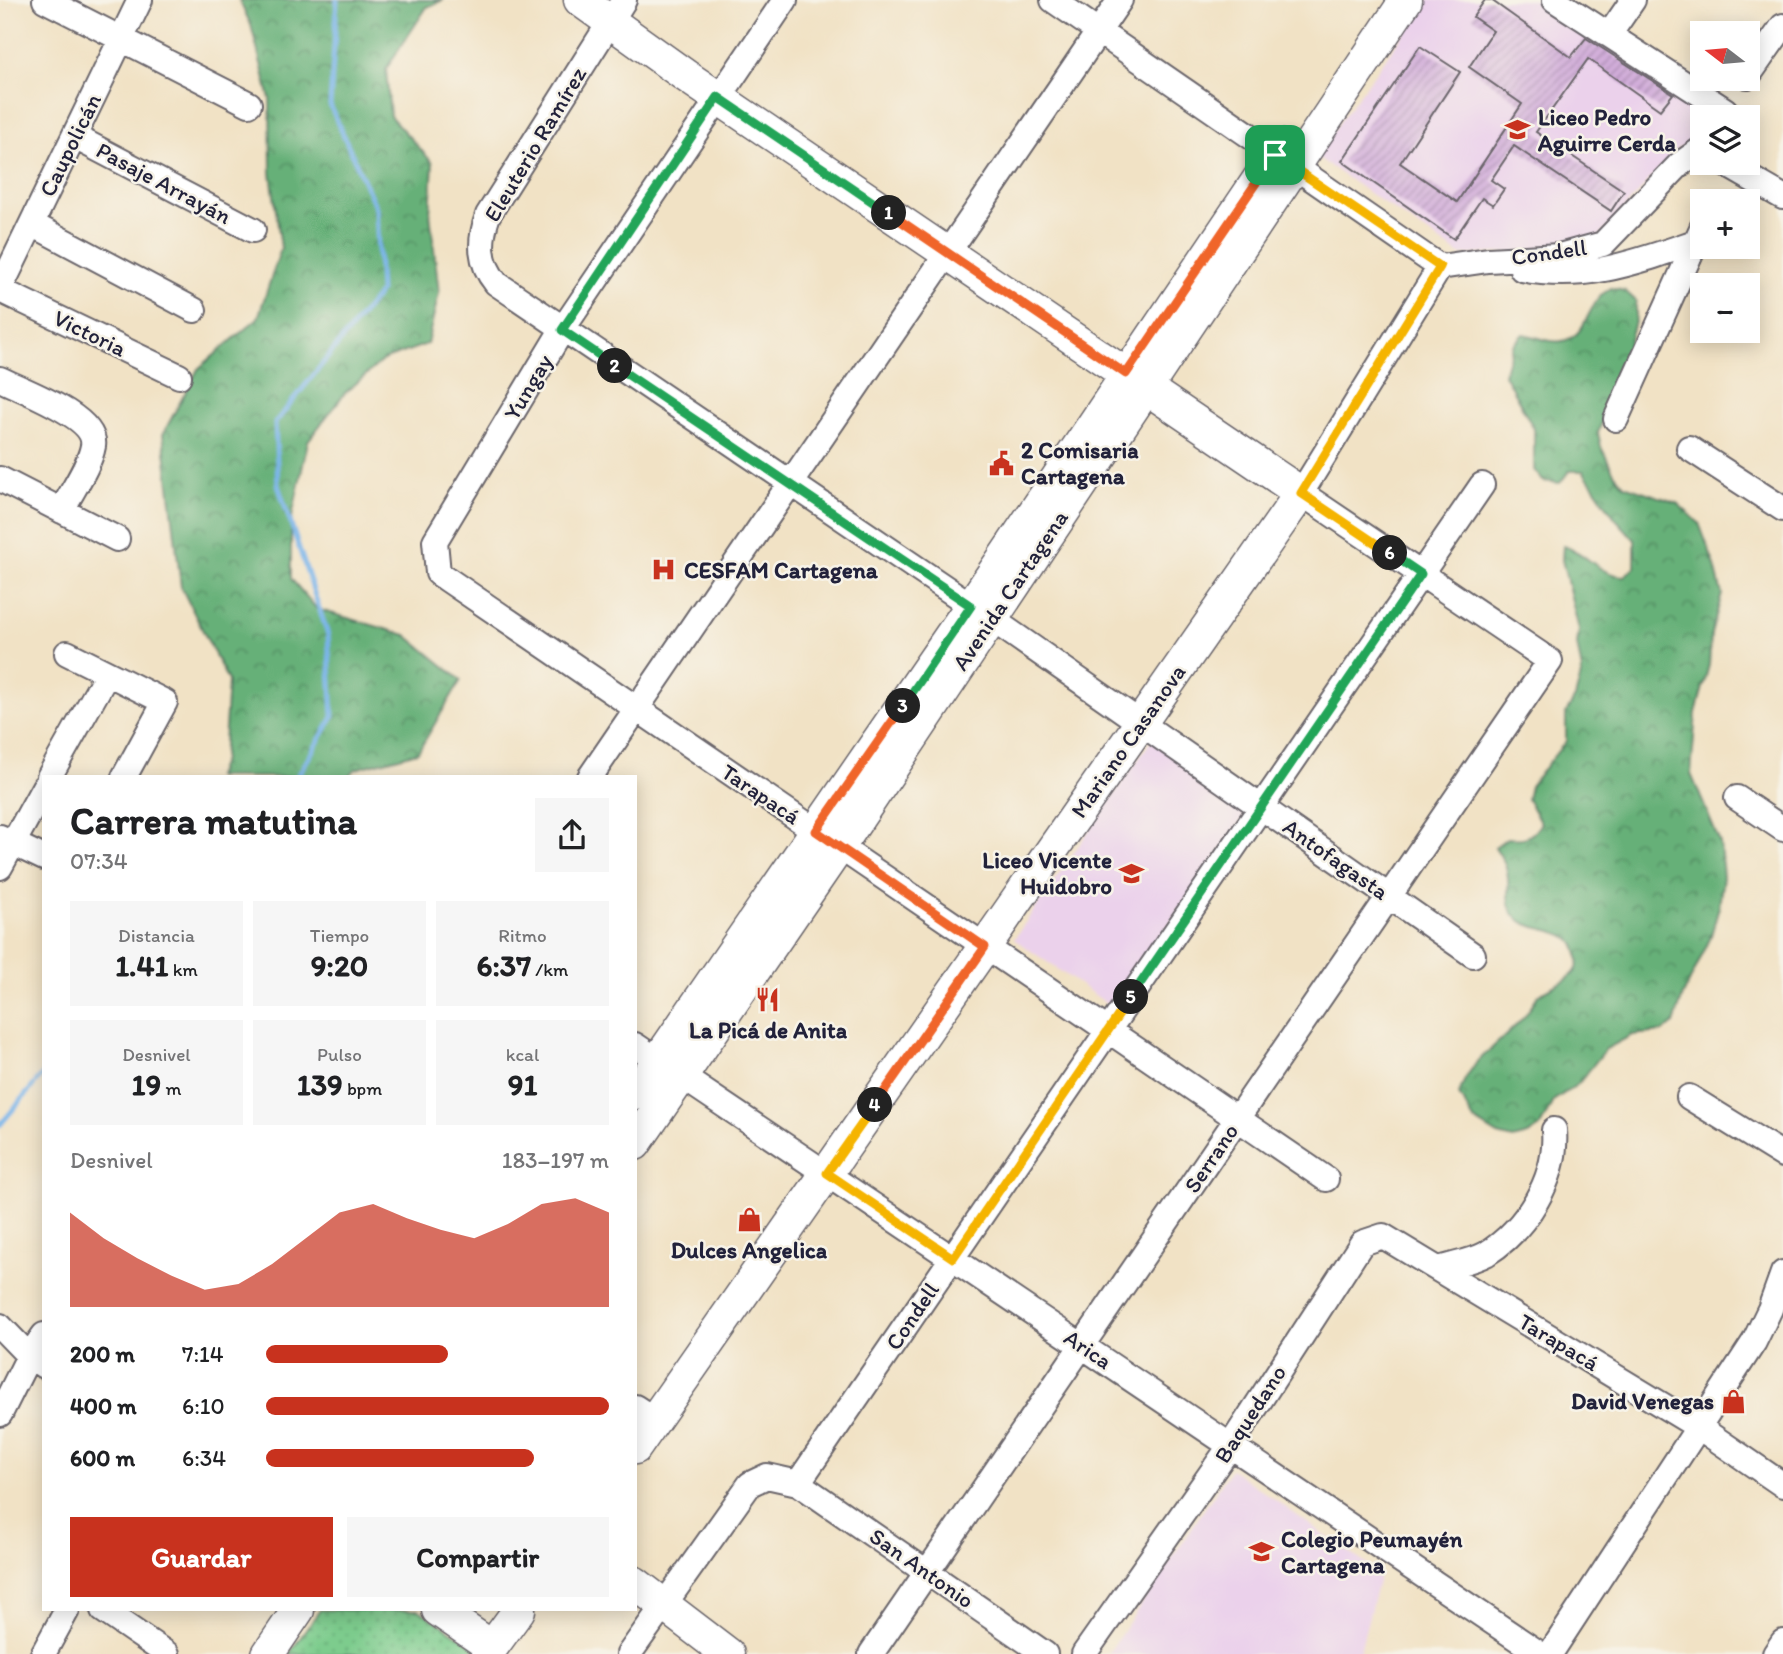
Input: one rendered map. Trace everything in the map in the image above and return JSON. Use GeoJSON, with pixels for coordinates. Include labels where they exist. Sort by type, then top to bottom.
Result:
{"type":"FeatureCollection","features":[{"type":"Feature","properties":{"kind":"main road"},"geometry":{"type":"LineString","coordinates":[[580,0],[617,11],[718,97],[1301,493]]}},
{"type":"Feature","properties":{"kind":"main road","name":"Avenida Cartagena"},"geometry":{"type":"LineString","coordinates":[[637,1091],[827,839],[1284,161],[1380,0]]}},
{"type":"Feature","properties":{"kind":"main road","name":"Avenida Cartagena"},"geometry":{"type":"LineString","coordinates":[[1284,161],[1406,0]]}},
{"type":"Feature","properties":{"kind":"main road","name":"Mariano Casanova"},"geometry":{"type":"LineString","coordinates":[[637,1441],[645,1414],[827,1173],[1301,493]]}},
{"type":"Feature","properties":{"kind":"main road","name":"Avenida Cartagena"},"geometry":{"type":"LineString","coordinates":[[637,1137],[659,1061]]}},
{"type":"Feature","properties":{"kind":"main road"},"geometry":{"type":"LineString","coordinates":[[637,1585],[728,1654]]}},
{"type":"Feature","properties":{"kind":"main road"},"geometry":{"type":"LineString","coordinates":[[268,1654],[297,1611]]}},
{"type":"Feature","properties":{"kind":"main road"},"geometry":{"type":"LineString","coordinates":[[439,1611],[489,1650],[518,1611]]}},
{"type":"Feature","properties":{"kind":"street"},"geometry":{"type":"LineString","coordinates":[[46,0],[249,104]]}},
{"type":"Feature","properties":{"kind":"street","name":"Caupolicán"},"geometry":{"type":"LineString","coordinates":[[0,290],[140,0]]}},
{"type":"Feature","properties":{"kind":"street","name":"Yungay"},"geometry":{"type":"LineString","coordinates":[[438,573],[435,541],[562,330],[785,0]]}},
{"type":"Feature","properties":{"kind":"street"},"geometry":{"type":"LineString","coordinates":[[1053,0],[1440,267]]}},
{"type":"Feature","properties":{"kind":"street"},"geometry":{"type":"LineString","coordinates":[[591,775],[1120,0]]}},
{"type":"Feature","properties":{"kind":"street"},"geometry":{"type":"LineString","coordinates":[[1555,0],[1609,34],[1710,105]]}},
{"type":"Feature","properties":{"kind":"street"},"geometry":{"type":"LineString","coordinates":[[1609,34],[1633,0]]}},
{"type":"Feature","properties":{"kind":"street","name":"Eleuterio Ramírez"},"geometry":{"type":"LineString","coordinates":[[505,290],[490,275],[482,258],[482,238],[488,215],[617,11]]}},
{"type":"Feature","properties":{"kind":"street"},"geometry":{"type":"LineString","coordinates":[[1760,59],[1783,26]]}},
{"type":"Feature","properties":{"kind":"street","name":"Pasaje Arrayán"},"geometry":{"type":"LineString","coordinates":[[75,137],[253,230]]}},
{"type":"Feature","properties":{"kind":"street","name":"Condell"},"geometry":{"type":"LineString","coordinates":[[1440,267],[1488,260],[1559,256],[1603,244],[1680,164],[1690,157]]}},
{"type":"Feature","properties":{"kind":"street"},"geometry":{"type":"LineString","coordinates":[[1745,175],[1783,197]]}},
{"type":"Feature","properties":{"kind":"street"},"geometry":{"type":"LineString","coordinates":[[32,224],[194,310]]}},
{"type":"Feature","properties":{"kind":"street"},"geometry":{"type":"LineString","coordinates":[[1488,260],[1527,270],[1588,273],[1631,265],[1690,238]]}},
{"type":"Feature","properties":{"kind":"street"},"geometry":{"type":"LineString","coordinates":[[1616,419],[1690,254]]}},
{"type":"Feature","properties":{"kind":"street","name":"Mariano Casanova"},"geometry":{"type":"LineString","coordinates":[[1301,493],[1440,267]]}},
{"type":"Feature","properties":{"kind":"street","name":"Victoria"},"geometry":{"type":"LineString","coordinates":[[0,290],[179,376]]}},
{"type":"Feature","properties":{"kind":"street","name":"Antofagasta"},"geometry":{"type":"LineString","coordinates":[[505,290],[981,612],[1473,955]]}},
{"type":"Feature","properties":{"kind":"street"},"geometry":{"type":"LineString","coordinates":[[0,379],[80,419],[91,431],[93,447],[62,510]]}},
{"type":"Feature","properties":{"kind":"street"},"geometry":{"type":"LineString","coordinates":[[1689,448],[1783,509]]}},
{"type":"Feature","properties":{"kind":"street"},"geometry":{"type":"LineString","coordinates":[[0,479],[117,539]]}},
{"type":"Feature","properties":{"kind":"street","name":"Condell"},"geometry":{"type":"LineString","coordinates":[[798,1483],[1482,485]]}},
{"type":"Feature","properties":{"kind":"street"},"geometry":{"type":"LineString","coordinates":[[1301,493],[1421,574]]}},
{"type":"Feature","properties":{"kind":"street","name":"Tarapacá"},"geometry":{"type":"LineString","coordinates":[[438,573],[1326,1179]]}},
{"type":"Feature","properties":{"kind":"street","name":"Serrano"},"geometry":{"type":"LineString","coordinates":[[871,1654],[1550,662],[1421,574]]}},
{"type":"Feature","properties":{"kind":"street"},"geometry":{"type":"LineString","coordinates":[[67,653],[165,702],[125,775]]}},
{"type":"Feature","properties":{"kind":"street"},"geometry":{"type":"LineString","coordinates":[[50,775],[107,674]]}},
{"type":"Feature","properties":{"kind":"street"},"geometry":{"type":"LineString","coordinates":[[0,867],[6,840],[42,790]]}},
{"type":"Feature","properties":{"kind":"street"},"geometry":{"type":"LineString","coordinates":[[1737,798],[1783,829]]}},
{"type":"Feature","properties":{"kind":"street"},"geometry":{"type":"LineString","coordinates":[[6,840],[42,857]]}},
{"type":"Feature","properties":{"kind":"street","name":"Arica"},"geometry":{"type":"LineString","coordinates":[[659,1061],[1540,1654]]}},
{"type":"Feature","properties":{"kind":"street"},"geometry":{"type":"LineString","coordinates":[[1689,1097],[1783,1155]]}},
{"type":"Feature","properties":{"kind":"street"},"geometry":{"type":"LineString","coordinates":[[1439,1269],[1483,1255],[1504,1239],[1528,1211],[1548,1178],[1555,1145],[1554,1130]]}},
{"type":"Feature","properties":{"kind":"street","name":"Baquedano"},"geometry":{"type":"LineString","coordinates":[[1084,1654],[1231,1446],[1362,1243],[1383,1236],[1439,1269]]}},
{"type":"Feature","properties":{"kind":"street","name":"Tarapacá"},"geometry":{"type":"LineString","coordinates":[[1439,1269],[1700,1428],[1783,1485]]}},
{"type":"Feature","properties":{"kind":"street"},"geometry":{"type":"LineString","coordinates":[[1550,1654],[1754,1342],[1783,1273]]}},
{"type":"Feature","properties":{"kind":"street"},"geometry":{"type":"LineString","coordinates":[[0,1326],[36,1361]]}},
{"type":"Feature","properties":{"kind":"street"},"geometry":{"type":"LineString","coordinates":[[0,1414],[36,1361],[42,1342]]}},
{"type":"Feature","properties":{"kind":"street"},"geometry":{"type":"LineString","coordinates":[[629,1654],[750,1483],[767,1476],[798,1483]]}},
{"type":"Feature","properties":{"kind":"street","name":"San Antonio"},"geometry":{"type":"LineString","coordinates":[[798,1483],[1045,1654]]}},
{"type":"Feature","properties":{"kind":"street"},"geometry":{"type":"LineString","coordinates":[[43,1654],[66,1611]]}},
{"type":"Feature","properties":{"kind":"street"},"geometry":{"type":"LineString","coordinates":[[104,1611],[167,1654]]}},
{"type":"Feature","properties":{"kind":"street"},"geometry":{"type":"LineString","coordinates":[[1775,1654],[1783,1642]]}},
{"type":"Feature","properties":{"kind":"shaded area","name":"Liceo Pedro Aguirre Cerda"},"geometry":{"type":"Polygon","coordinates":[[[1428,0],[1539,0],[1705,105],[1690,105],[1690,146],[1678,148],[1597,239],[1548,250],[1460,255],[1315,156],[1428,0]]]}},
{"type":"Feature","properties":{"kind":"shaded area","name":"Liceo Vicente Huidobro"},"geometry":{"type":"Polygon","coordinates":[[[1153,738],[1251,806],[1112,1007],[1014,939],[1153,738]]]}},
{"type":"Feature","properties":{"kind":"shaded area","name":"Colegio Peumayén Cartagena"},"geometry":{"type":"Polygon","coordinates":[[[1231,1469],[1380,1574],[1359,1654],[1108,1654],[1231,1469]]]}},
{"type":"Feature","properties":{"kind":"green space"},"geometry":{"type":"Polygon","coordinates":[[[239,0],[443,0],[427,7],[386,69],[390,116],[433,163],[430,213],[439,293],[427,344],[383,360],[344,394],[308,441],[291,522],[291,579],[317,609],[406,635],[461,680],[418,752],[356,769],[349,775],[217,775],[223,759],[228,681],[181,587],[163,434],[198,369],[258,318],[281,248],[271,173],[270,99],[251,25],[239,0]]]}},
{"type":"Feature","properties":{"kind":"green space"},"geometry":{"type":"Polygon","coordinates":[[[1611,288],[1625,291],[1636,301],[1636,318],[1598,433],[1601,447],[1614,473],[1624,485],[1677,503],[1699,523],[1722,594],[1711,634],[1709,665],[1696,713],[1691,774],[1720,843],[1723,877],[1719,907],[1710,939],[1683,995],[1674,1024],[1662,1032],[1632,1035],[1606,1049],[1578,1084],[1553,1101],[1540,1127],[1528,1135],[1513,1139],[1498,1135],[1474,1120],[1459,1095],[1463,1083],[1477,1063],[1525,1016],[1538,996],[1573,974],[1579,959],[1572,941],[1565,936],[1531,926],[1512,912],[1508,901],[1506,868],[1495,847],[1507,838],[1527,837],[1541,823],[1527,799],[1530,786],[1566,741],[1566,713],[1575,698],[1582,671],[1577,644],[1579,630],[1562,560],[1563,546],[1579,553],[1607,572],[1624,576],[1635,567],[1635,540],[1615,518],[1583,471],[1569,471],[1560,483],[1543,481],[1534,470],[1534,429],[1504,374],[1513,345],[1523,334],[1556,341],[1574,336],[1597,301],[1611,288]]]}},
{"type":"Feature","properties":{"kind":"green space"},"geometry":{"type":"Polygon","coordinates":[[[319,1611],[421,1611],[481,1651],[479,1654],[289,1654],[319,1611]]]}},
{"type":"Feature","properties":{"kind":"building"},"geometry":{"type":"Polygon","coordinates":[[[1485,0],[1491,0],[1571,57],[1586,38],[1673,94],[1660,110],[1588,59],[1536,132],[1624,191],[1611,211],[1514,146],[1491,180],[1504,189],[1493,205],[1482,198],[1454,239],[1342,161],[1420,46],[1460,72],[1400,163],[1457,202],[1522,104],[1469,67],[1493,31],[1473,17],[1485,0]]]}},
{"type":"Feature","properties":{"kind":"waterway"},"geometry":{"type":"LineString","coordinates":[[298,775],[333,717],[328,635],[278,485],[275,423],[380,292],[376,208],[330,105],[337,0]]}},
{"type":"Feature","properties":{"kind":"waterway"},"geometry":{"type":"LineString","coordinates":[[0,1125],[42,1075]]}},
{"type":"Feature","properties":{"kind":"place","name":"Liceo Pedro Aguirre Cerda"},"geometry":{"type":"Point","coordinates":[1518,130]}},
{"type":"Feature","properties":{"kind":"place","name":"2 Comisaria Cartagena"},"geometry":{"type":"Point","coordinates":[1001,463]}},
{"type":"Feature","properties":{"kind":"place","name":"CESFAM Cartagena"},"geometry":{"type":"Point","coordinates":[664,570]}},
{"type":"Feature","properties":{"kind":"place","name":"Liceo Vicente Huidobro"},"geometry":{"type":"Point","coordinates":[1132,873]}},
{"type":"Feature","properties":{"kind":"place","name":"La Picá de Anita"},"geometry":{"type":"Point","coordinates":[768,1000]}},
{"type":"Feature","properties":{"kind":"place","name":"Dulces Angelica"},"geometry":{"type":"Point","coordinates":[749,1220]}},
{"type":"Feature","properties":{"kind":"place","name":"David Venegas"},"geometry":{"type":"Point","coordinates":[1734,1401]}},
{"type":"Feature","properties":{"kind":"place","name":"Colegio Peumayén Cartagena"},"geometry":{"type":"Point","coordinates":[1261,1552]}},
{"type":"Feature","properties":{"kind":"route"},"geometry":{"type":"LineString","coordinates":[[718,97],[1126,374],[1275,155],[1440,267],[1301,493],[1421,574],[953,1258],[827,1173],[985,947],[816,831],[971,606],[562,330],[718,97]]}}]}
